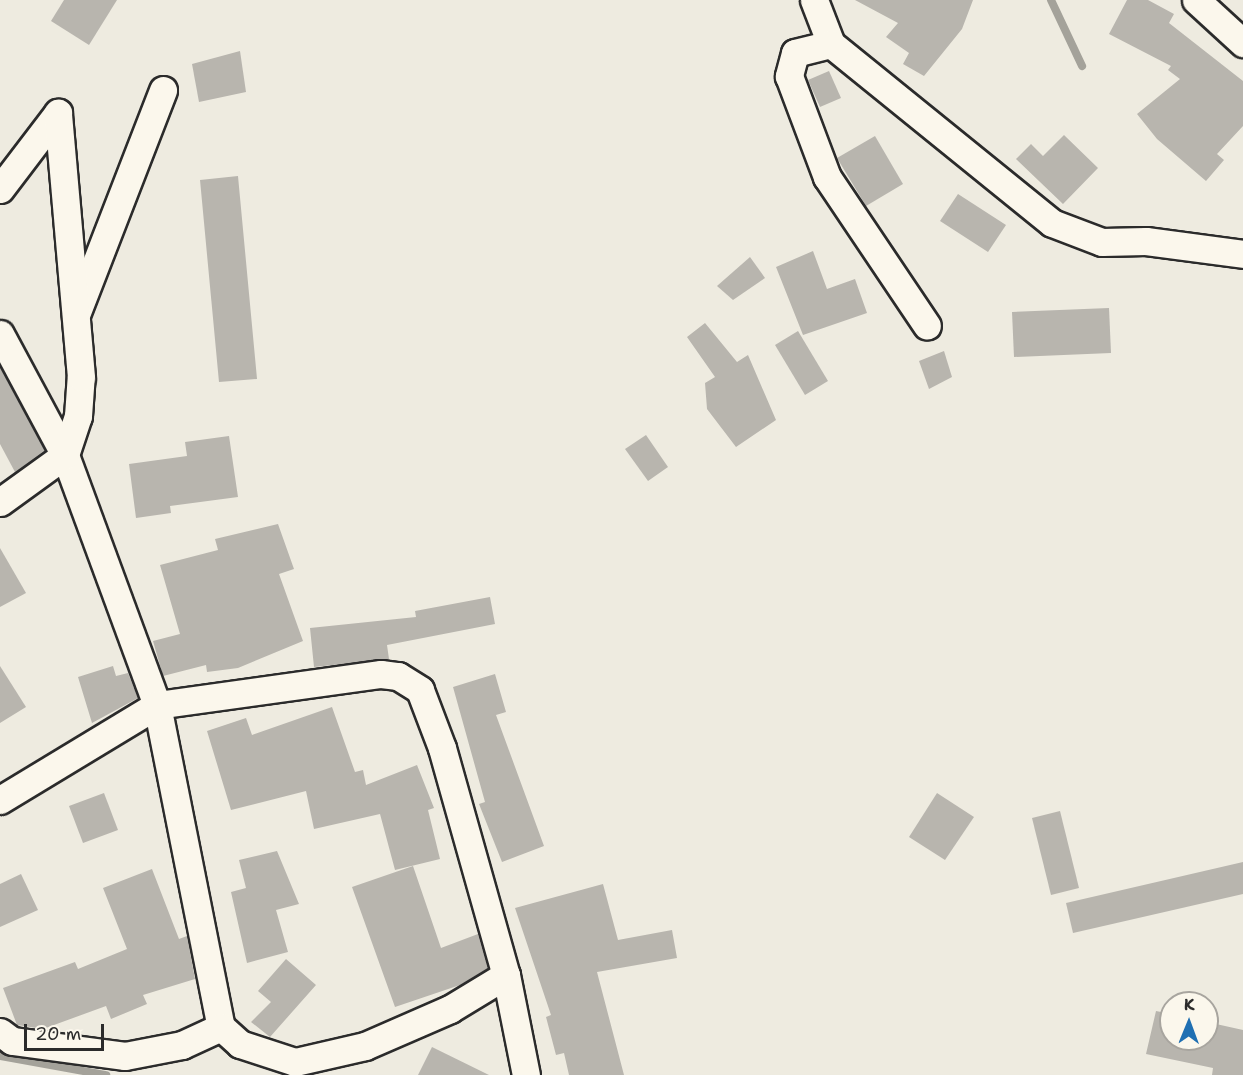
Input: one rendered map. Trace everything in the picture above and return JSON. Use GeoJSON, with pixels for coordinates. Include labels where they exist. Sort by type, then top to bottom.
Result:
{"type":"FeatureCollection","features":[{"type":"Feature","properties":{"kind":"street"},"geometry":{"type":"LineString","coordinates":[[814,0],[831,44],[1052,223],[1102,242],[1146,241],[1243,254]]}},
{"type":"Feature","properties":{"kind":"street"},"geometry":{"type":"LineString","coordinates":[[1196,0],[1243,43]]}},
{"type":"Feature","properties":{"kind":"street"},"geometry":{"type":"LineString","coordinates":[[831,44],[795,53],[789,76],[826,177],[927,326]]}},
{"type":"Feature","properties":{"kind":"street"},"geometry":{"type":"LineString","coordinates":[[76,314],[163,90]]}},
{"type":"Feature","properties":{"kind":"street"},"geometry":{"type":"LineString","coordinates":[[0,189],[58,113],[81,377],[75,436],[65,455],[0,502]]}},
{"type":"Feature","properties":{"kind":"street"},"geometry":{"type":"LineString","coordinates":[[0,334],[65,455],[157,705],[221,1027],[240,1044],[295,1062],[333,1056],[450,1009],[506,975]]}},
{"type":"Feature","properties":{"kind":"street"},"geometry":{"type":"LineString","coordinates":[[0,800],[157,705],[381,674],[410,682],[420,690],[442,748],[506,975],[526,1075]]}},
{"type":"Feature","properties":{"kind":"street"},"geometry":{"type":"LineString","coordinates":[[0,1032],[12,1041],[125,1056],[182,1045],[221,1027]]}},
{"type":"Feature","properties":{"kind":"building"},"geometry":{"type":"Polygon","coordinates":[[[64,0],[117,0],[89,45],[51,21],[64,0]]]}},
{"type":"Feature","properties":{"kind":"building"},"geometry":{"type":"Polygon","coordinates":[[[855,0],[973,0],[962,29],[924,76],[903,64],[909,53],[886,37],[898,23],[855,0]]]}},
{"type":"Feature","properties":{"kind":"building"},"geometry":{"type":"Polygon","coordinates":[[[1127,0],[1148,0],[1174,14],[1169,23],[1243,81],[1243,126],[1217,154],[1224,160],[1206,181],[1157,139],[1137,114],[1180,79],[1168,70],[1171,66],[1109,34],[1127,0]]]}},
{"type":"Feature","properties":{"kind":"building"},"geometry":{"type":"Polygon","coordinates":[[[240,51],[246,92],[199,102],[192,64],[240,51]]]}},
{"type":"Feature","properties":{"kind":"building"},"geometry":{"type":"Polygon","coordinates":[[[829,71],[841,98],[820,107],[808,80],[829,71]]]}},
{"type":"Feature","properties":{"kind":"building"},"geometry":{"type":"Polygon","coordinates":[[[1064,135],[1098,168],[1063,204],[1016,159],[1031,144],[1043,156],[1064,135]]]}},
{"type":"Feature","properties":{"kind":"building"},"geometry":{"type":"Polygon","coordinates":[[[875,136],[903,184],[866,206],[837,158],[875,136]]]}},
{"type":"Feature","properties":{"kind":"building"},"geometry":{"type":"Polygon","coordinates":[[[238,176],[257,379],[219,382],[200,180],[238,176]]]}},
{"type":"Feature","properties":{"kind":"building"},"geometry":{"type":"Polygon","coordinates":[[[958,194],[1006,225],[988,252],[940,221],[958,194]]]}},
{"type":"Feature","properties":{"kind":"building"},"geometry":{"type":"Polygon","coordinates":[[[813,251],[827,289],[855,279],[867,313],[803,335],[776,267],[813,251]]]}},
{"type":"Feature","properties":{"kind":"building"},"geometry":{"type":"Polygon","coordinates":[[[750,257],[765,278],[733,300],[717,286],[750,257]]]}},
{"type":"Feature","properties":{"kind":"building"},"geometry":{"type":"Polygon","coordinates":[[[1109,308],[1111,353],[1014,357],[1012,312],[1109,308]]]}},
{"type":"Feature","properties":{"kind":"building"},"geometry":{"type":"Polygon","coordinates":[[[705,323],[737,362],[748,355],[776,420],[736,447],[707,409],[705,383],[715,377],[687,337],[705,323]]]}},
{"type":"Feature","properties":{"kind":"building"},"geometry":{"type":"Polygon","coordinates":[[[798,331],[828,381],[805,395],[775,345],[798,331]]]}},
{"type":"Feature","properties":{"kind":"building"},"geometry":{"type":"Polygon","coordinates":[[[944,351],[952,377],[929,389],[919,361],[944,351]]]}},
{"type":"Feature","properties":{"kind":"building"},"geometry":{"type":"Polygon","coordinates":[[[0,367],[45,450],[15,472],[0,444],[0,367]]]}},
{"type":"Feature","properties":{"kind":"building"},"geometry":{"type":"Polygon","coordinates":[[[646,435],[668,467],[648,481],[625,449],[646,435]]]}},
{"type":"Feature","properties":{"kind":"building"},"geometry":{"type":"Polygon","coordinates":[[[229,436],[238,497],[170,506],[171,513],[136,518],[129,464],[187,456],[185,442],[229,436]]]}},
{"type":"Feature","properties":{"kind":"building"},"geometry":{"type":"Polygon","coordinates":[[[278,524],[294,569],[279,574],[303,641],[238,668],[207,672],[206,665],[163,676],[153,641],[180,634],[160,565],[218,550],[215,539],[278,524]]]}},
{"type":"Feature","properties":{"kind":"building"},"geometry":{"type":"Polygon","coordinates":[[[0,548],[26,593],[0,607],[0,548]]]}},
{"type":"Feature","properties":{"kind":"building"},"geometry":{"type":"Polygon","coordinates":[[[490,597],[495,624],[387,645],[389,659],[314,667],[310,628],[416,617],[415,611],[490,597]]]}},
{"type":"Feature","properties":{"kind":"building"},"geometry":{"type":"Polygon","coordinates":[[[0,666],[26,707],[0,723],[0,666]]]}},
{"type":"Feature","properties":{"kind":"building"},"geometry":{"type":"Polygon","coordinates":[[[113,666],[116,676],[128,673],[138,698],[92,723],[78,677],[113,666]]]}},
{"type":"Feature","properties":{"kind":"building"},"geometry":{"type":"Polygon","coordinates":[[[495,674],[506,712],[496,715],[544,846],[502,862],[479,804],[485,802],[453,687],[495,674]]]}},
{"type":"Feature","properties":{"kind":"building"},"geometry":{"type":"Polygon","coordinates":[[[332,707],[355,772],[363,770],[366,785],[417,765],[434,808],[428,810],[440,859],[395,870],[380,814],[314,829],[306,791],[231,810],[207,731],[246,718],[252,735],[332,707]]]}},
{"type":"Feature","properties":{"kind":"building"},"geometry":{"type":"Polygon","coordinates":[[[104,793],[118,830],[83,843],[69,806],[104,793]]]}},
{"type":"Feature","properties":{"kind":"building"},"geometry":{"type":"Polygon","coordinates":[[[937,793],[974,817],[945,860],[909,837],[937,793]]]}},
{"type":"Feature","properties":{"kind":"building"},"geometry":{"type":"Polygon","coordinates":[[[1060,811],[1079,888],[1051,895],[1032,818],[1060,811]]]}},
{"type":"Feature","properties":{"kind":"building"},"geometry":{"type":"Polygon","coordinates":[[[277,851],[299,904],[276,910],[288,952],[247,963],[231,892],[246,888],[239,860],[277,851]]]}},
{"type":"Feature","properties":{"kind":"building"},"geometry":{"type":"Polygon","coordinates":[[[1243,862],[1243,894],[1073,933],[1066,903],[1243,862]]]}},
{"type":"Feature","properties":{"kind":"building"},"geometry":{"type":"Polygon","coordinates":[[[413,866],[441,948],[478,934],[488,968],[460,985],[395,1007],[352,887],[413,866]]]}},
{"type":"Feature","properties":{"kind":"building"},"geometry":{"type":"Polygon","coordinates":[[[152,869],[179,939],[187,936],[195,979],[143,995],[147,1004],[111,1019],[106,1006],[43,1029],[17,1025],[3,988],[75,962],[78,969],[127,949],[103,888],[152,869]]]}},
{"type":"Feature","properties":{"kind":"building"},"geometry":{"type":"Polygon","coordinates":[[[21,874],[38,910],[0,927],[0,884],[21,874]]]}},
{"type":"Feature","properties":{"kind":"building"},"geometry":{"type":"Polygon","coordinates":[[[603,884],[618,940],[672,930],[677,958],[597,972],[624,1075],[569,1075],[564,1053],[556,1055],[546,1017],[551,1015],[515,908],[603,884]]]}},
{"type":"Feature","properties":{"kind":"building"},"geometry":{"type":"Polygon","coordinates":[[[286,959],[316,985],[270,1037],[251,1022],[271,1002],[258,991],[286,959]]]}},
{"type":"Feature","properties":{"kind":"building"},"geometry":{"type":"Polygon","coordinates":[[[1156,1011],[1159,1012],[1159,1051],[1219,1051],[1219,1025],[1243,1030],[1243,1075],[1212,1075],[1213,1068],[1146,1054],[1156,1011]]]}},
{"type":"Feature","properties":{"kind":"building"},"geometry":{"type":"Polygon","coordinates":[[[432,1047],[489,1075],[418,1075],[432,1047]]]}},
{"type":"Feature","properties":{"kind":"waterway"},"geometry":{"type":"LineString","coordinates":[[1051,0],[1082,66]]}},
{"type":"Feature","properties":{"kind":"waterway"},"geometry":{"type":"LineString","coordinates":[[0,1056],[106,1075]]}}]}
